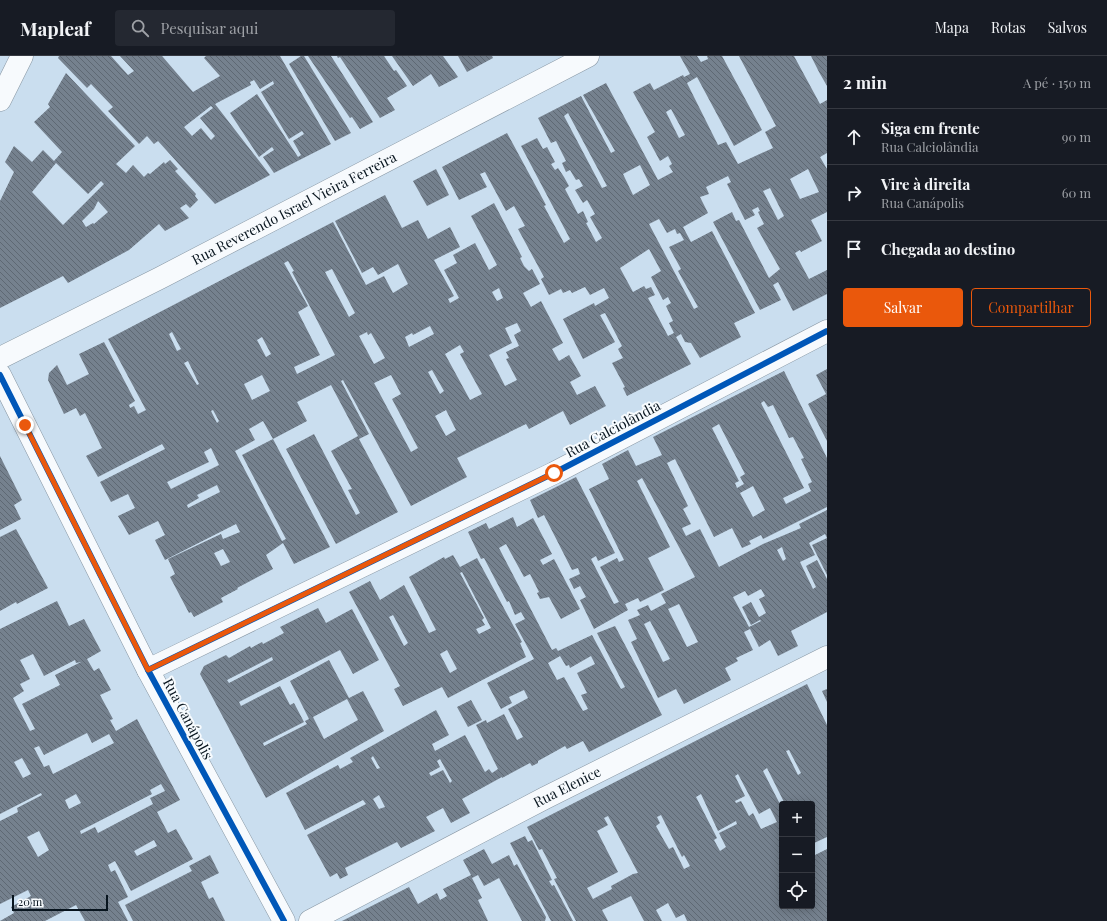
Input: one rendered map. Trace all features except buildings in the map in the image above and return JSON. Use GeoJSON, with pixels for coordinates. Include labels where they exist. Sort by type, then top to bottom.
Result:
{"type":"FeatureCollection","features":[{"type":"Feature","properties":{"kind":"street"},"geometry":{"type":"LineString","coordinates":[[0,100],[22,56]]}},
{"type":"Feature","properties":{"kind":"street","name":"Rua Reverendo Israel Vieira Ferreira"},"geometry":{"type":"LineString","coordinates":[[0,358],[160,278],[588,56]]}},
{"type":"Feature","properties":{"kind":"street","name":"Rua Calciolândia"},"geometry":{"type":"LineString","coordinates":[[148,670],[554,473],[827,331]]}},
{"type":"Feature","properties":{"kind":"street","name":"Rua Canápolis"},"geometry":{"type":"LineString","coordinates":[[0,375],[148,670],[284,921]]}},
{"type":"Feature","properties":{"kind":"street","name":"Rua Elenice"},"geometry":{"type":"LineString","coordinates":[[310,921],[545,798],[827,656]]}},
{"type":"Feature","properties":{"kind":"cycle path"},"geometry":{"type":"LineString","coordinates":[[148,670],[554,473],[827,331]]}},
{"type":"Feature","properties":{"kind":"cycle path"},"geometry":{"type":"LineString","coordinates":[[0,375],[148,670],[284,921]]}},
{"type":"Feature","properties":{"kind":"route"},"geometry":{"type":"LineString","coordinates":[[25,425],[148,670],[554,473]]}}]}
